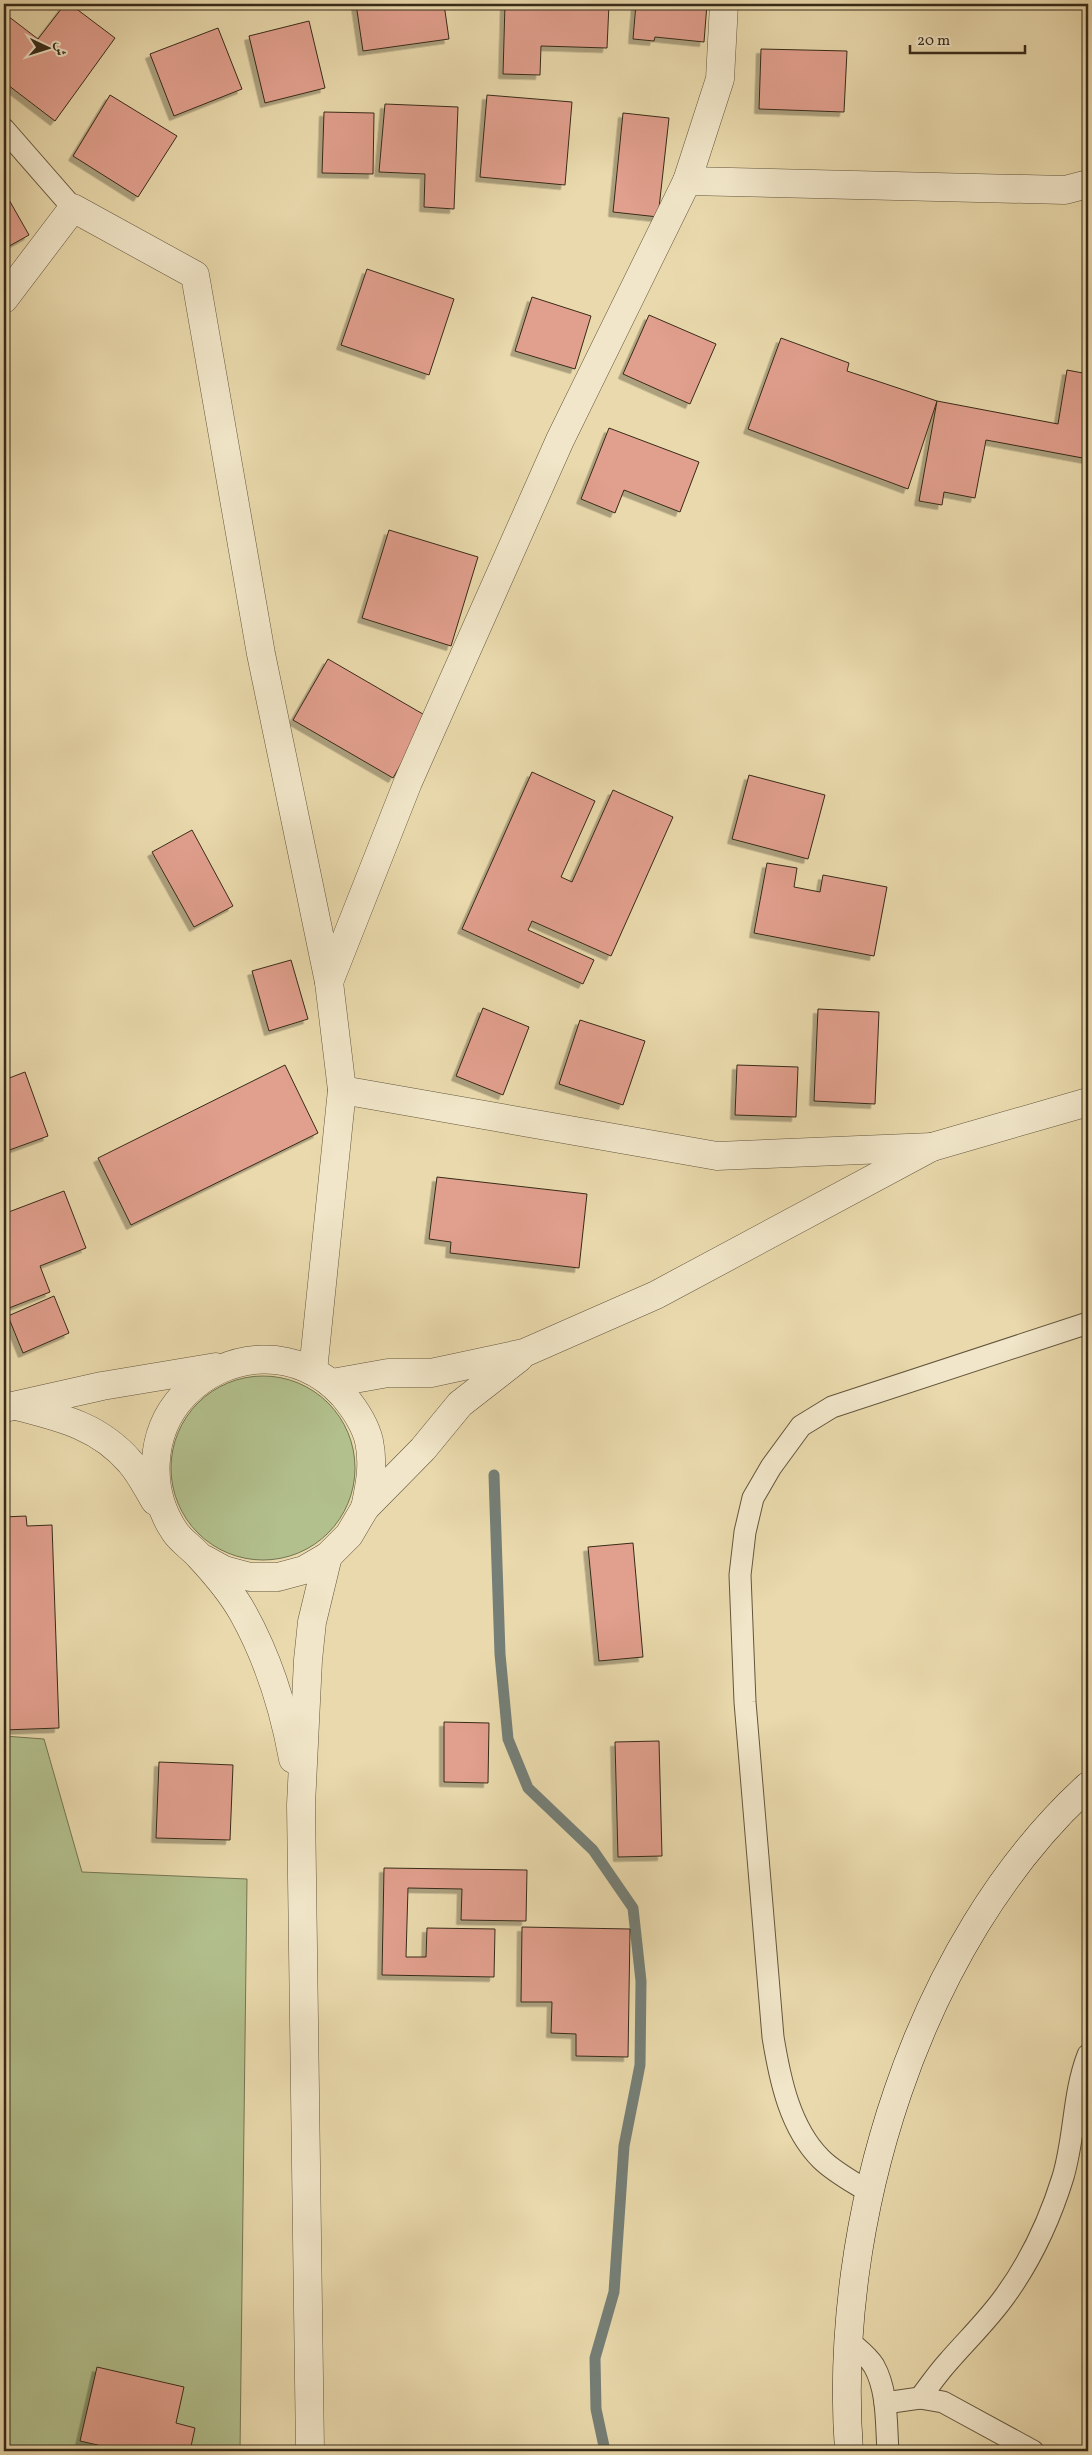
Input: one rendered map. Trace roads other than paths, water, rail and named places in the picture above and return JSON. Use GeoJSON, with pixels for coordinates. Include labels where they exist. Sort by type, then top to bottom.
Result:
{"type":"FeatureCollection","features":[{"type":"Feature","properties":{"kind":"street"},"geometry":{"type":"LineString","coordinates":[[329,982],[408,782],[560,440],[687,181],[720,79],[724,4]]}},
{"type":"Feature","properties":{"kind":"street"},"geometry":{"type":"LineString","coordinates":[[687,181],[1065,190],[1088,184]]}},
{"type":"Feature","properties":{"kind":"street"},"geometry":{"type":"LineString","coordinates":[[4,299],[73,208],[195,275],[261,654],[329,982],[342,1090],[322,1377]]}},
{"type":"Feature","properties":{"kind":"street"},"geometry":{"type":"LineString","coordinates":[[342,1090],[718,1156],[932,1147]]}},
{"type":"Feature","properties":{"kind":"street"},"geometry":{"type":"LineString","coordinates":[[322,1377],[388,1373],[431,1373],[524,1354],[656,1295],[932,1147],[1088,1102]]}},
{"type":"Feature","properties":{"kind":"street"},"geometry":{"type":"LineString","coordinates":[[200,1557],[232,1572],[250,1577],[278,1577],[304,1570],[328,1556],[349,1535],[365,1508],[423,1449],[460,1404],[524,1354]]}},
{"type":"Feature","properties":{"kind":"street"},"geometry":{"type":"LineString","coordinates":[[9,1407],[102,1386],[225,1366],[254,1359],[284,1361],[322,1377],[355,1409],[369,1440],[372,1474],[365,1508]]}},
{"type":"Feature","properties":{"kind":"street"},"geometry":{"type":"LineString","coordinates":[[176,1533],[160,1503],[154,1470],[159,1437],[173,1407],[196,1382],[225,1366]]}},
{"type":"Feature","properties":{"kind":"street"},"geometry":{"type":"LineString","coordinates":[[9,1407],[64,1418],[100,1433],[130,1462],[176,1533],[200,1557],[242,1612],[269,1671],[287,1727],[301,1804]]}},
{"type":"Feature","properties":{"kind":"street"},"geometry":{"type":"LineString","coordinates":[[310,2451],[301,1804],[308,1660],[312,1622],[328,1556]]}},
{"type":"Feature","properties":{"kind":"street"},"geometry":{"type":"LineString","coordinates":[[849,2451],[846,2416],[849,2341],[855,2272],[869,2192],[882,2140],[908,2063],[965,1943],[998,1892],[1039,1836],[1088,1786]]}},
{"type":"Feature","properties":{"kind":"lane"},"geometry":{"type":"LineString","coordinates":[[4,129],[73,208]]}},
{"type":"Feature","properties":{"kind":"lane"},"geometry":{"type":"LineString","coordinates":[[869,2192],[823,2161],[803,2139],[780,2076],[776,2057],[744,1682],[740,1574],[745,1532],[753,1498],[771,1467],[801,1426],[832,1407],[1088,1323]]}},
{"type":"Feature","properties":{"kind":"lane"},"geometry":{"type":"LineString","coordinates":[[920,2398],[947,2362],[978,2331],[1006,2296],[1029,2258],[1048,2218],[1063,2176],[1073,2132],[1079,2089],[1088,2054]]}},
{"type":"Feature","properties":{"kind":"lane"},"geometry":{"type":"LineString","coordinates":[[849,2341],[865,2354],[874,2367],[885,2403],[888,2451]]}},
{"type":"Feature","properties":{"kind":"lane"},"geometry":{"type":"LineString","coordinates":[[885,2403],[920,2398],[943,2402],[1033,2451]]}},
{"type":"Feature","properties":{"kind":"waterway"},"geometry":{"type":"LineString","coordinates":[[494,1475],[500,1654],[508,1739],[528,1788],[593,1850],[633,1908],[641,1981],[640,2065],[624,2146],[614,2292],[595,2358],[596,2409],[605,2451]]}}]}
